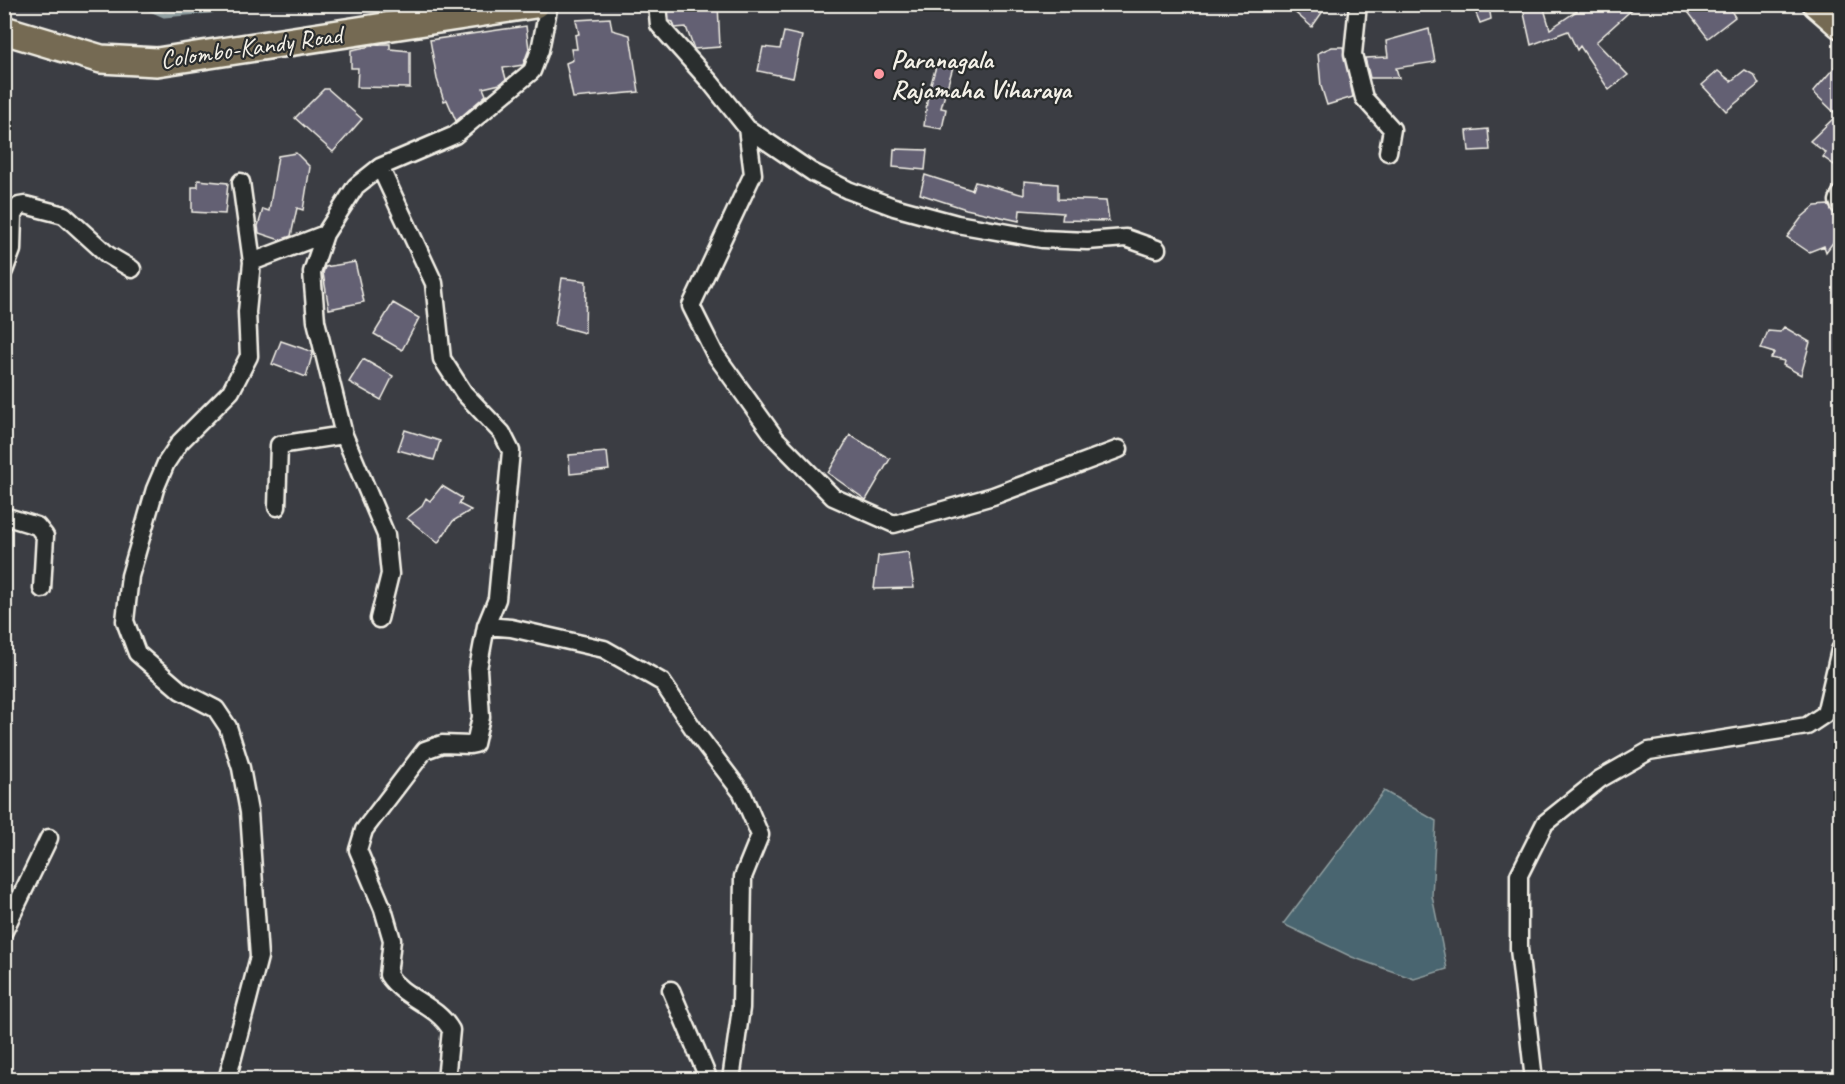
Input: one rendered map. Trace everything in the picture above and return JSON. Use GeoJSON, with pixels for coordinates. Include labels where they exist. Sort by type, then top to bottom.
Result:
{"type":"FeatureCollection","features":[{"type":"Feature","properties":{"kind":"highway","name":"Colombo-Kandy Road"},"geometry":{"type":"LineString","coordinates":[[4,30],[101,59],[157,62],[535,4]]}},
{"type":"Feature","properties":{"kind":"highway"},"geometry":{"type":"LineString","coordinates":[[1817,4],[1840,24]]}},
{"type":"Feature","properties":{"kind":"street"},"geometry":{"type":"LineString","coordinates":[[379,619],[390,574],[386,535],[344,435],[316,321],[312,272],[325,234],[356,186],[380,167],[455,135],[532,71],[540,50],[549,4]]}},
{"type":"Feature","properties":{"kind":"street"},"geometry":{"type":"LineString","coordinates":[[657,4],[659,25],[747,128],[812,172],[848,190],[894,207],[957,224],[1042,239],[1087,241],[1126,238],[1157,249]]}},
{"type":"Feature","properties":{"kind":"street"},"geometry":{"type":"LineString","coordinates":[[1358,4],[1353,54],[1364,98],[1392,129],[1388,152]]}},
{"type":"Feature","properties":{"kind":"street"},"geometry":{"type":"LineString","coordinates":[[747,128],[753,174],[691,306],[715,354],[776,439],[833,497],[894,524],[993,496],[1119,449]]}},
{"type":"Feature","properties":{"kind":"street"},"geometry":{"type":"LineString","coordinates":[[380,167],[434,283],[442,359],[464,393],[502,433],[511,451],[497,599],[486,626],[478,669],[481,717],[475,744],[442,744],[425,750],[364,830],[358,850],[383,909],[392,940],[388,975],[394,984],[436,1010],[451,1030],[446,1080]]}},
{"type":"Feature","properties":{"kind":"street"},"geometry":{"type":"LineString","coordinates":[[227,1080],[259,957],[249,812],[242,768],[228,728],[216,709],[181,691],[137,653],[125,621],[130,576],[155,489],[166,463],[180,442],[231,391],[249,356],[248,312],[252,262],[242,182]]}},
{"type":"Feature","properties":{"kind":"street"},"geometry":{"type":"LineString","coordinates":[[1840,195],[1838,201],[1840,206]]}},
{"type":"Feature","properties":{"kind":"street"},"geometry":{"type":"LineString","coordinates":[[4,271],[12,250],[13,215],[19,206],[25,205],[64,215],[108,255],[132,269]]}},
{"type":"Feature","properties":{"kind":"street"},"geometry":{"type":"LineString","coordinates":[[252,262],[325,234]]}},
{"type":"Feature","properties":{"kind":"street"},"geometry":{"type":"LineString","coordinates":[[277,507],[279,445],[344,435]]}},
{"type":"Feature","properties":{"kind":"street"},"geometry":{"type":"LineString","coordinates":[[4,516],[37,526],[45,536],[42,590]]}},
{"type":"Feature","properties":{"kind":"street"},"geometry":{"type":"LineString","coordinates":[[486,626],[511,628],[604,649],[662,682],[697,734],[742,793],[760,835],[743,877],[741,1008],[731,1080]]}},
{"type":"Feature","properties":{"kind":"street"},"geometry":{"type":"LineString","coordinates":[[1534,1080],[1519,949],[1519,875],[1545,823],[1600,779],[1649,751],[1807,726],[1825,714],[1840,650]]}},
{"type":"Feature","properties":{"kind":"street"},"geometry":{"type":"LineString","coordinates":[[4,931],[49,838]]}},
{"type":"Feature","properties":{"kind":"street"},"geometry":{"type":"LineString","coordinates":[[671,990],[709,1080]]}},
{"type":"Feature","properties":{"kind":"water"},"geometry":{"type":"Polygon","coordinates":[[[1384,791],[1436,821],[1432,896],[1447,969],[1414,979],[1352,957],[1283,924],[1384,791]]]}},
{"type":"Feature","properties":{"kind":"building"},"geometry":{"type":"Polygon","coordinates":[[[668,4],[718,4],[720,47],[694,49],[686,27],[675,28],[673,22],[669,21],[668,4]]]}},
{"type":"Feature","properties":{"kind":"building"},"geometry":{"type":"Polygon","coordinates":[[[1285,4],[1328,4],[1312,27],[1285,4]]]}},
{"type":"Feature","properties":{"kind":"building"},"geometry":{"type":"Polygon","coordinates":[[[1587,4],[1638,4],[1596,42],[1628,75],[1609,90],[1580,46],[1577,50],[1568,31],[1531,45],[1523,9],[1543,5],[1550,29],[1587,4]]]}},
{"type":"Feature","properties":{"kind":"building"},"geometry":{"type":"Polygon","coordinates":[[[1682,4],[1727,4],[1735,17],[1708,38],[1682,4]]]}},
{"type":"Feature","properties":{"kind":"building"},"geometry":{"type":"Polygon","coordinates":[[[1489,6],[1491,19],[1480,23],[1474,8],[1489,6]]]}},
{"type":"Feature","properties":{"kind":"building"},"geometry":{"type":"Polygon","coordinates":[[[610,18],[612,30],[630,35],[639,92],[573,98],[566,63],[573,60],[571,49],[577,49],[575,35],[579,34],[576,20],[610,18]]]}},
{"type":"Feature","properties":{"kind":"building"},"geometry":{"type":"Polygon","coordinates":[[[526,26],[529,49],[523,65],[503,68],[506,79],[500,84],[483,88],[486,95],[456,121],[447,100],[444,101],[437,79],[430,40],[526,26]]]}},
{"type":"Feature","properties":{"kind":"building"},"geometry":{"type":"Polygon","coordinates":[[[1429,29],[1435,62],[1396,68],[1399,78],[1370,78],[1365,58],[1388,57],[1386,41],[1429,29]]]}},
{"type":"Feature","properties":{"kind":"building"},"geometry":{"type":"Polygon","coordinates":[[[784,32],[802,36],[793,78],[758,71],[763,47],[780,49],[784,32]]]}},
{"type":"Feature","properties":{"kind":"building"},"geometry":{"type":"Polygon","coordinates":[[[390,44],[390,49],[410,51],[410,88],[357,87],[358,68],[351,68],[351,50],[390,44]]]}},
{"type":"Feature","properties":{"kind":"building"},"geometry":{"type":"Polygon","coordinates":[[[1332,47],[1343,47],[1353,97],[1327,105],[1321,86],[1318,53],[1332,47]]]}},
{"type":"Feature","properties":{"kind":"building"},"geometry":{"type":"Polygon","coordinates":[[[1840,61],[1840,169],[1823,157],[1826,153],[1810,141],[1837,115],[1813,92],[1840,61]]]}},
{"type":"Feature","properties":{"kind":"building"},"geometry":{"type":"Polygon","coordinates":[[[937,63],[953,67],[941,108],[946,109],[942,129],[924,126],[928,94],[937,63]]]}},
{"type":"Feature","properties":{"kind":"building"},"geometry":{"type":"Polygon","coordinates":[[[1745,70],[1754,75],[1759,84],[1726,111],[1702,85],[1718,71],[1731,81],[1745,70]]]}},
{"type":"Feature","properties":{"kind":"building"},"geometry":{"type":"Polygon","coordinates":[[[324,89],[328,89],[362,119],[333,152],[295,118],[324,89]]]}},
{"type":"Feature","properties":{"kind":"building"},"geometry":{"type":"Polygon","coordinates":[[[1488,129],[1490,150],[1469,151],[1467,131],[1488,129]]]}},
{"type":"Feature","properties":{"kind":"building"},"geometry":{"type":"Polygon","coordinates":[[[894,149],[927,150],[925,170],[893,167],[894,149]]]}},
{"type":"Feature","properties":{"kind":"building"},"geometry":{"type":"Polygon","coordinates":[[[296,153],[310,167],[303,210],[297,208],[291,236],[280,240],[259,233],[258,226],[263,209],[269,211],[278,156],[296,153]]]}},
{"type":"Feature","properties":{"kind":"building"},"geometry":{"type":"Polygon","coordinates":[[[925,175],[972,190],[975,182],[1024,195],[1024,181],[1058,184],[1058,199],[1106,201],[1109,221],[1062,220],[1063,213],[1020,210],[1019,221],[966,209],[920,194],[925,175]]]}},
{"type":"Feature","properties":{"kind":"building"},"geometry":{"type":"Polygon","coordinates":[[[198,180],[228,183],[225,214],[192,212],[192,187],[198,187],[198,180]]]}},
{"type":"Feature","properties":{"kind":"building"},"geometry":{"type":"Polygon","coordinates":[[[1828,205],[1840,221],[1840,233],[1826,252],[1824,246],[1809,252],[1787,237],[1802,217],[1815,206],[1828,205]]]}},
{"type":"Feature","properties":{"kind":"building"},"geometry":{"type":"Polygon","coordinates":[[[355,262],[364,302],[329,309],[323,273],[325,267],[355,262]]]}},
{"type":"Feature","properties":{"kind":"building"},"geometry":{"type":"Polygon","coordinates":[[[562,278],[586,281],[585,333],[555,325],[562,278]]]}},
{"type":"Feature","properties":{"kind":"building"},"geometry":{"type":"Polygon","coordinates":[[[393,303],[419,318],[402,350],[374,334],[393,303]]]}},
{"type":"Feature","properties":{"kind":"building"},"geometry":{"type":"Polygon","coordinates":[[[1784,327],[1810,342],[1801,375],[1783,365],[1784,361],[1771,358],[1774,353],[1761,349],[1768,331],[1780,332],[1784,327]]]}},
{"type":"Feature","properties":{"kind":"building"},"geometry":{"type":"Polygon","coordinates":[[[281,341],[313,352],[306,377],[272,364],[281,341]]]}},
{"type":"Feature","properties":{"kind":"building"},"geometry":{"type":"Polygon","coordinates":[[[363,359],[393,376],[381,400],[349,382],[363,359]]]}},
{"type":"Feature","properties":{"kind":"building"},"geometry":{"type":"Polygon","coordinates":[[[405,430],[440,441],[434,460],[398,450],[405,430]]]}},
{"type":"Feature","properties":{"kind":"building"},"geometry":{"type":"Polygon","coordinates":[[[850,435],[890,459],[866,500],[828,473],[850,435]]]}},
{"type":"Feature","properties":{"kind":"building"},"geometry":{"type":"Polygon","coordinates":[[[607,452],[609,470],[570,474],[569,455],[607,452]]]}},
{"type":"Feature","properties":{"kind":"building"},"geometry":{"type":"Polygon","coordinates":[[[442,486],[462,498],[459,504],[471,510],[453,521],[438,543],[407,518],[421,507],[426,498],[430,501],[442,486]]]}},
{"type":"Feature","properties":{"kind":"building"},"geometry":{"type":"Polygon","coordinates":[[[908,552],[914,588],[874,589],[878,556],[908,552]]]}},
{"type":"Feature","properties":{"kind":"waterway"},"geometry":{"type":"LineString","coordinates":[[139,4],[164,15],[220,10],[231,4]]}},
{"type":"Feature","properties":{"kind":"place","name":"Paranagala Rajamaha Viharaya"},"geometry":{"type":"Point","coordinates":[879,74]}}]}
